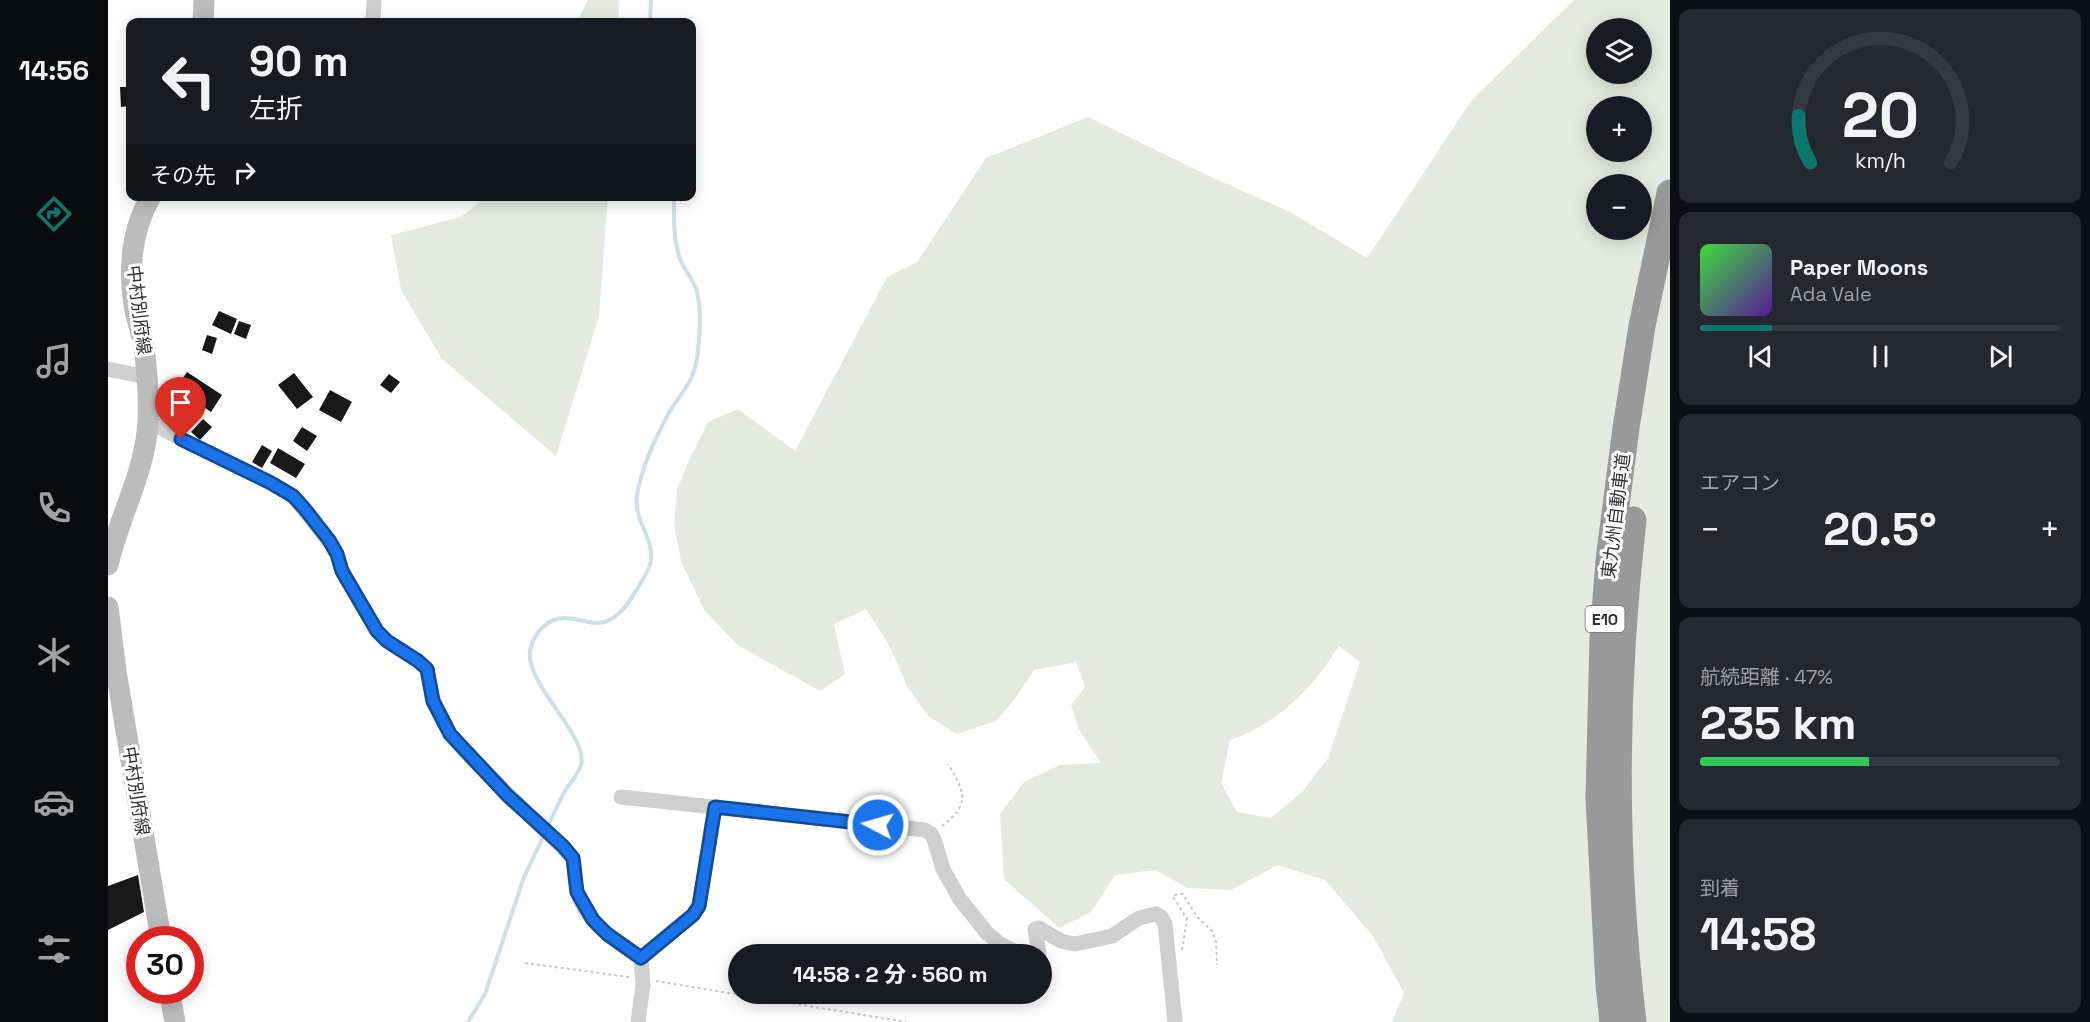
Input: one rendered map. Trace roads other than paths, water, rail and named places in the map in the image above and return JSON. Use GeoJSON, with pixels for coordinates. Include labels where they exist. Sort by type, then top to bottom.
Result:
{"type":"FeatureCollection","features":[{"type":"Feature","properties":{"kind":"highway","name":"東九州自動車道"},"geometry":{"type":"LineString","coordinates":[[1614,1022],[1609,985],[1599,799],[1603,638],[1609,560],[1626,428],[1642,326],[1670,193]]}},
{"type":"Feature","properties":{"kind":"highway","name":"東九州自動車道"},"geometry":{"type":"LineString","coordinates":[[1633,1022],[1627,974],[1618,783],[1624,599],[1642,437],[1670,279]]}},
{"type":"Feature","properties":{"kind":"main road"},"geometry":{"type":"LineString","coordinates":[[203,18],[204,0]]}},
{"type":"Feature","properties":{"kind":"main road","name":"中村別府線"},"geometry":{"type":"LineString","coordinates":[[108,565],[114,537],[141,464],[148,420],[144,348],[135,309],[132,247],[142,213],[148,201]]}},
{"type":"Feature","properties":{"kind":"main road","name":"中村別府線"},"geometry":{"type":"LineString","coordinates":[[108,607],[116,671],[159,926]]}},
{"type":"Feature","properties":{"kind":"main road"},"geometry":{"type":"LineString","coordinates":[[172,1004],[175,1022]]}},
{"type":"Feature","properties":{"kind":"street"},"geometry":{"type":"LineString","coordinates":[[373,18],[374,0]]}},
{"type":"Feature","properties":{"kind":"street"},"geometry":{"type":"LineString","coordinates":[[108,369],[146,377]]}},
{"type":"Feature","properties":{"kind":"street"},"geometry":{"type":"LineString","coordinates":[[148,420],[181,439],[271,483],[293,496],[304,508],[329,540],[337,554],[342,571],[377,631],[387,641],[427,669],[433,701],[450,734],[507,795],[563,846],[573,858],[577,892],[593,920],[607,934],[641,958]]}},
{"type":"Feature","properties":{"kind":"street"},"geometry":{"type":"LineString","coordinates":[[621,797],[925,830],[934,839],[943,869],[959,898],[987,933],[1000,944]]}},
{"type":"Feature","properties":{"kind":"street"},"geometry":{"type":"LineString","coordinates":[[641,958],[693,915],[699,906],[715,807]]}},
{"type":"Feature","properties":{"kind":"street"},"geometry":{"type":"LineString","coordinates":[[1037,944],[1035,929],[1039,928],[1060,941],[1075,944],[1113,936],[1139,918],[1156,914],[1165,924],[1175,1022]]}},
{"type":"Feature","properties":{"kind":"street"},"geometry":{"type":"LineString","coordinates":[[638,1022],[642,978],[641,958]]}},
{"type":"Feature","properties":{"kind":"waterway"},"geometry":{"type":"LineString","coordinates":[[650,18],[651,0]]}},
{"type":"Feature","properties":{"kind":"waterway"},"geometry":{"type":"LineString","coordinates":[[547,828],[562,796],[580,769],[581,753],[576,740],[537,679],[531,665],[531,646],[542,628],[559,618],[597,623],[608,621],[626,606],[643,579],[650,565],[651,553],[638,512],[639,484],[655,441],[670,411],[689,383],[697,360],[700,328],[698,299],[696,288],[682,263],[676,244],[674,201]]}},
{"type":"Feature","properties":{"kind":"waterway"},"geometry":{"type":"LineString","coordinates":[[468,1022],[485,994],[524,877],[544,835]]}}]}
